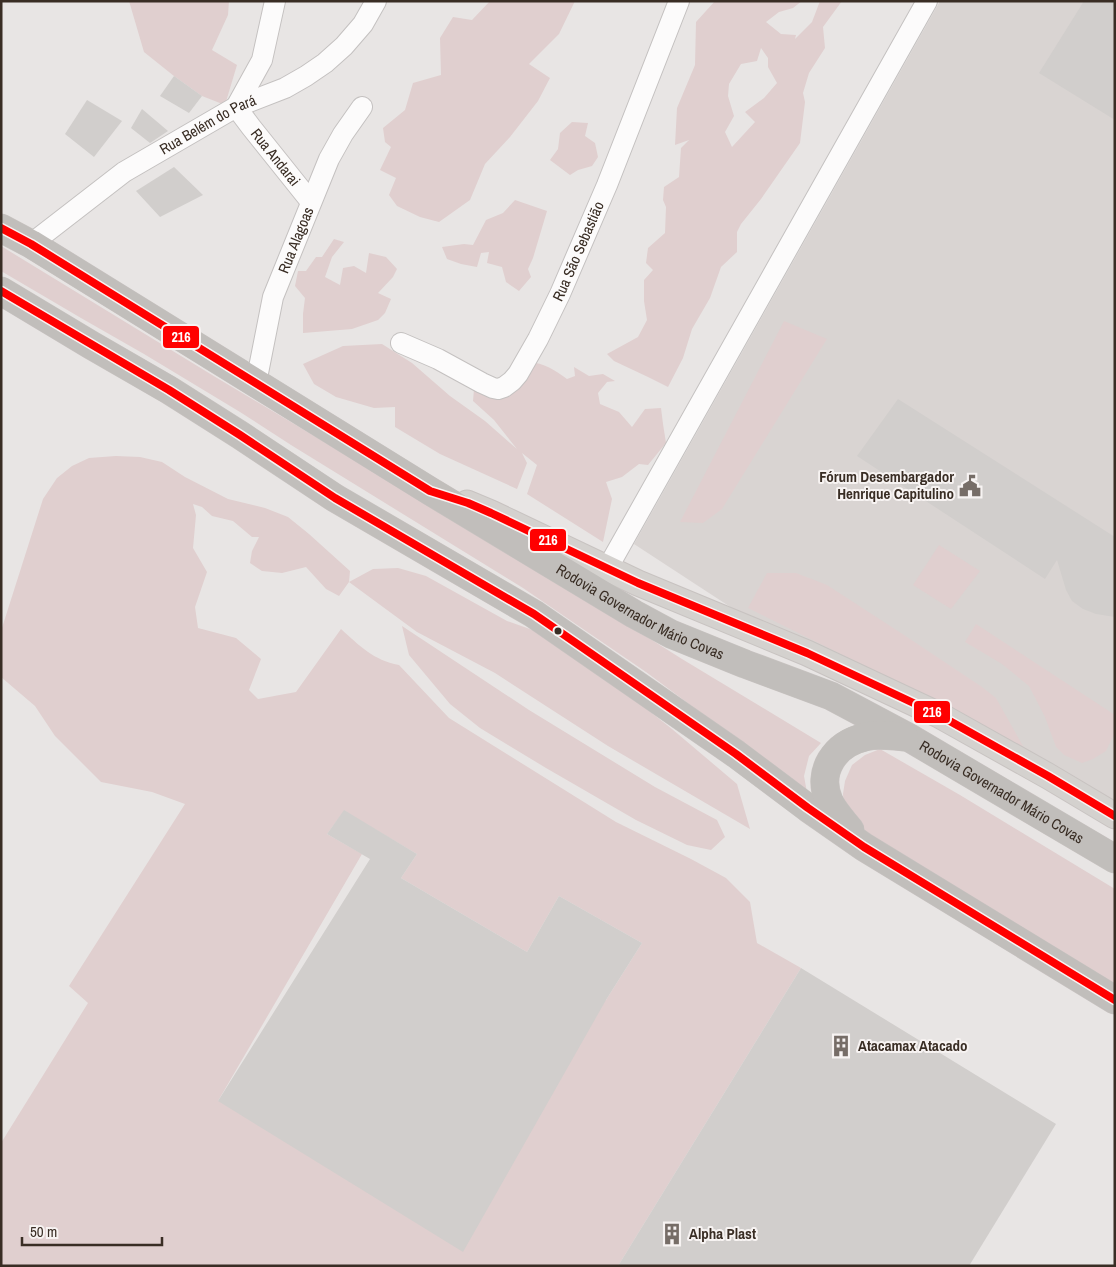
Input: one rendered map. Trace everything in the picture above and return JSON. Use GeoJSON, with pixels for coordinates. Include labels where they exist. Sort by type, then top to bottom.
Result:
{"type":"FeatureCollection","features":[{"type":"Feature","properties":{"kind":"highway","name":"Rodovia Governador Mário Covas"},"geometry":{"type":"LineString","coordinates":[[1,228],[31,244],[600,595],[671,634],[831,696],[908,737],[1115,859]]}},
{"type":"Feature","properties":{"kind":"highway"},"geometry":{"type":"LineString","coordinates":[[1,291],[71,334],[169,390],[335,498],[534,614],[736,754],[864,847],[1115,1000]]}},
{"type":"Feature","properties":{"kind":"highway"},"geometry":{"type":"LineString","coordinates":[[864,847],[830,802],[825,776],[828,766],[834,755],[857,739],[876,735],[908,737]]}},
{"type":"Feature","properties":{"kind":"main road"},"geometry":{"type":"LineString","coordinates":[[430,491],[468,503],[638,583],[835,665],[939,715],[1115,816]]}},
{"type":"Feature","properties":{"kind":"street"},"geometry":{"type":"LineString","coordinates":[[236,107],[262,60],[275,1]]}},
{"type":"Feature","properties":{"kind":"street","name":"Rua Belém do Pará"},"geometry":{"type":"LineString","coordinates":[[31,244],[124,172],[236,107],[285,88],[325,63],[344,46],[363,24],[376,1]]}},
{"type":"Feature","properties":{"kind":"street","name":"Rua São Sebastião"},"geometry":{"type":"LineString","coordinates":[[401,343],[438,359],[482,384],[493,388],[504,387],[518,374],[560,294],[610,176],[679,1]]}},
{"type":"Feature","properties":{"kind":"street"},"geometry":{"type":"LineString","coordinates":[[607,569],[926,1]]}},
{"type":"Feature","properties":{"kind":"street","name":"Rua Andarai"},"geometry":{"type":"LineString","coordinates":[[236,107],[311,202]]}},
{"type":"Feature","properties":{"kind":"street","name":"Rua Alagoas"},"geometry":{"type":"LineString","coordinates":[[256,383],[273,297],[329,159],[343,134],[362,107]]}},
{"type":"Feature","properties":{"kind":"shaded area"},"geometry":{"type":"Polygon","coordinates":[[[129,1],[229,1],[228,15],[212,50],[237,65],[225,105],[202,96],[144,52],[129,1]]]}},
{"type":"Feature","properties":{"kind":"shaded area"},"geometry":{"type":"Polygon","coordinates":[[[490,1],[575,1],[559,34],[529,64],[550,78],[538,101],[510,137],[485,164],[470,200],[439,222],[420,217],[397,206],[389,195],[396,178],[380,170],[391,147],[385,142],[383,128],[405,110],[413,83],[441,75],[440,38],[453,17],[472,20],[490,1]]]}},
{"type":"Feature","properties":{"kind":"shaded area"},"geometry":{"type":"Polygon","coordinates":[[[715,1],[802,1],[793,8],[779,12],[766,22],[781,34],[796,35],[795,39],[812,22],[820,1],[842,1],[823,27],[825,48],[809,73],[803,93],[805,102],[800,143],[741,224],[737,232],[737,252],[721,267],[710,298],[692,329],[683,358],[668,387],[614,361],[607,354],[638,337],[647,320],[644,301],[644,280],[653,270],[646,263],[648,248],[665,233],[666,207],[663,200],[664,187],[679,177],[681,148],[689,140],[675,145],[677,108],[695,65],[696,22],[715,1]],[[761,48],[757,61],[741,64],[729,84],[728,96],[734,116],[725,132],[732,147],[755,122],[745,112],[764,98],[777,83],[768,67],[768,58],[761,48]]]}},
{"type":"Feature","properties":{"kind":"shaded area"},"geometry":{"type":"Polygon","coordinates":[[[940,1],[1115,1],[1115,808],[735,610],[634,544],[940,1]]]}},
{"type":"Feature","properties":{"kind":"shaded area"},"geometry":{"type":"Polygon","coordinates":[[[572,122],[588,123],[585,136],[595,143],[598,157],[592,166],[578,170],[570,175],[550,160],[558,149],[560,133],[572,122]]]}},
{"type":"Feature","properties":{"kind":"shaded area"},"geometry":{"type":"Polygon","coordinates":[[[515,200],[547,211],[528,269],[531,277],[519,291],[506,282],[502,267],[487,263],[489,252],[481,253],[477,267],[447,259],[442,247],[464,244],[473,245],[486,220],[503,213],[515,200]]]}},
{"type":"Feature","properties":{"kind":"shaded area"},"geometry":{"type":"Polygon","coordinates":[[[334,239],[344,242],[332,257],[325,277],[340,285],[343,268],[354,266],[366,273],[369,253],[386,257],[397,269],[393,277],[378,293],[391,299],[385,313],[378,320],[352,329],[303,333],[305,298],[295,286],[298,271],[306,271],[316,257],[322,257],[334,239]]]}},
{"type":"Feature","properties":{"kind":"shaded area"},"geometry":{"type":"Polygon","coordinates":[[[1,246],[217,378],[579,594],[821,743],[809,756],[804,776],[808,798],[646,672],[523,588],[240,412],[1,271],[1,246]]]}},
{"type":"Feature","properties":{"kind":"shaded area"},"geometry":{"type":"Polygon","coordinates":[[[784,321],[827,339],[722,509],[703,523],[680,522],[784,321]]]}},
{"type":"Feature","properties":{"kind":"shaded area"},"geometry":{"type":"Polygon","coordinates":[[[382,344],[412,363],[517,449],[494,420],[473,401],[474,389],[487,389],[529,362],[549,368],[567,379],[575,376],[574,367],[589,376],[603,374],[615,381],[607,382],[598,393],[600,404],[619,412],[632,427],[645,409],[661,408],[666,443],[648,465],[639,464],[622,477],[606,482],[612,499],[603,542],[527,494],[537,465],[522,453],[527,463],[517,489],[440,454],[395,427],[395,407],[374,408],[336,397],[314,384],[303,364],[343,346],[382,344]]]}},
{"type":"Feature","properties":{"kind":"shaded area"},"geometry":{"type":"Polygon","coordinates":[[[140,457],[162,462],[185,477],[228,499],[265,508],[288,517],[350,571],[349,582],[339,596],[326,589],[306,567],[282,573],[262,571],[250,563],[252,551],[259,537],[252,537],[233,521],[212,516],[202,507],[193,504],[196,515],[193,548],[207,572],[195,607],[198,628],[236,638],[261,659],[249,690],[258,699],[296,692],[341,629],[374,656],[399,665],[449,718],[616,822],[726,878],[750,902],[757,943],[801,968],[618,1266],[1,1266],[1,1143],[88,1003],[69,986],[185,804],[152,792],[101,782],[55,736],[35,706],[1,677],[1,631],[43,499],[57,478],[72,466],[89,458],[140,457]],[[344,811],[327,834],[362,854],[218,1101],[606,1000],[642,943],[559,896],[527,952],[401,878],[417,854],[344,811]]]}},
{"type":"Feature","properties":{"kind":"shaded area"},"geometry":{"type":"Polygon","coordinates":[[[939,545],[980,571],[951,609],[913,585],[939,545]]]}},
{"type":"Feature","properties":{"kind":"shaded area"},"geometry":{"type":"Polygon","coordinates":[[[398,568],[426,576],[507,621],[558,639],[672,729],[737,784],[750,829],[608,746],[495,673],[417,632],[349,582],[373,569],[398,568]]]}},
{"type":"Feature","properties":{"kind":"shaded area"},"geometry":{"type":"Polygon","coordinates":[[[767,573],[796,573],[827,585],[982,687],[996,698],[1024,748],[968,717],[748,608],[767,573]]]}},
{"type":"Feature","properties":{"kind":"shaded area"},"geometry":{"type":"Polygon","coordinates":[[[976,624],[1115,715],[1115,732],[1106,751],[1082,763],[1064,755],[1056,747],[1045,717],[1029,686],[1002,664],[965,642],[976,624]]]}},
{"type":"Feature","properties":{"kind":"shaded area"},"geometry":{"type":"Polygon","coordinates":[[[402,626],[529,710],[655,787],[717,820],[725,837],[711,850],[687,845],[636,820],[480,728],[450,704],[409,655],[402,626]]]}},
{"type":"Feature","properties":{"kind":"shaded area"},"geometry":{"type":"Polygon","coordinates":[[[880,749],[1115,889],[1115,987],[869,837],[853,823],[844,806],[845,781],[852,765],[865,755],[880,749]]]}},
{"type":"Feature","properties":{"kind":"building"},"geometry":{"type":"Polygon","coordinates":[[[1084,1],[1115,1],[1115,120],[1039,73],[1084,1]]]}},
{"type":"Feature","properties":{"kind":"building"},"geometry":{"type":"Polygon","coordinates":[[[174,76],[202,96],[189,113],[160,96],[174,76]]]}},
{"type":"Feature","properties":{"kind":"building"},"geometry":{"type":"Polygon","coordinates":[[[87,100],[122,121],[94,157],[65,134],[87,100]]]}},
{"type":"Feature","properties":{"kind":"building"},"geometry":{"type":"Polygon","coordinates":[[[142,109],[168,131],[150,143],[131,128],[142,109]]]}},
{"type":"Feature","properties":{"kind":"building"},"geometry":{"type":"Polygon","coordinates":[[[174,167],[203,195],[160,217],[136,191],[174,167]]]}},
{"type":"Feature","properties":{"kind":"building","name":"Fórum Desembargador Henrique Capitulino"},"geometry":{"type":"Polygon","coordinates":[[[898,399],[1115,537],[1115,617],[1096,614],[1083,609],[1072,601],[1066,590],[1057,560],[1045,579],[857,456],[898,399]]]}},
{"type":"Feature","properties":{"kind":"building"},"geometry":{"type":"Polygon","coordinates":[[[344,810],[417,854],[401,878],[527,952],[559,896],[642,943],[606,1000],[463,1252],[218,1101],[370,859],[327,834],[344,810]]]}},
{"type":"Feature","properties":{"kind":"building","name":"Atacamax Atacado"},"geometry":{"type":"Polygon","coordinates":[[[801,968],[1056,1124],[969,1266],[618,1266],[801,968]]]}},
{"type":"Feature","properties":{"kind":"transit line","name":"216"},"geometry":{"type":"LineString","coordinates":[[1,228],[31,244],[430,491],[468,503],[491,513],[638,583],[807,653],[939,715],[1115,816]]}},
{"type":"Feature","properties":{"kind":"transit line","name":"216"},"geometry":{"type":"LineString","coordinates":[[1,291],[169,390],[335,498],[534,614],[736,754],[864,847],[1115,1000]]}},
{"type":"Feature","properties":{"kind":"place","name":"Fórum Desembargador Henrique Capitulino"},"geometry":{"type":"Point","coordinates":[970,486]}},
{"type":"Feature","properties":{"kind":"place","name":"Atacamax Atacado"},"geometry":{"type":"Point","coordinates":[841,1046]}},
{"type":"Feature","properties":{"kind":"place","name":"Alpha Plast"},"geometry":{"type":"Point","coordinates":[672,1234]}}]}
